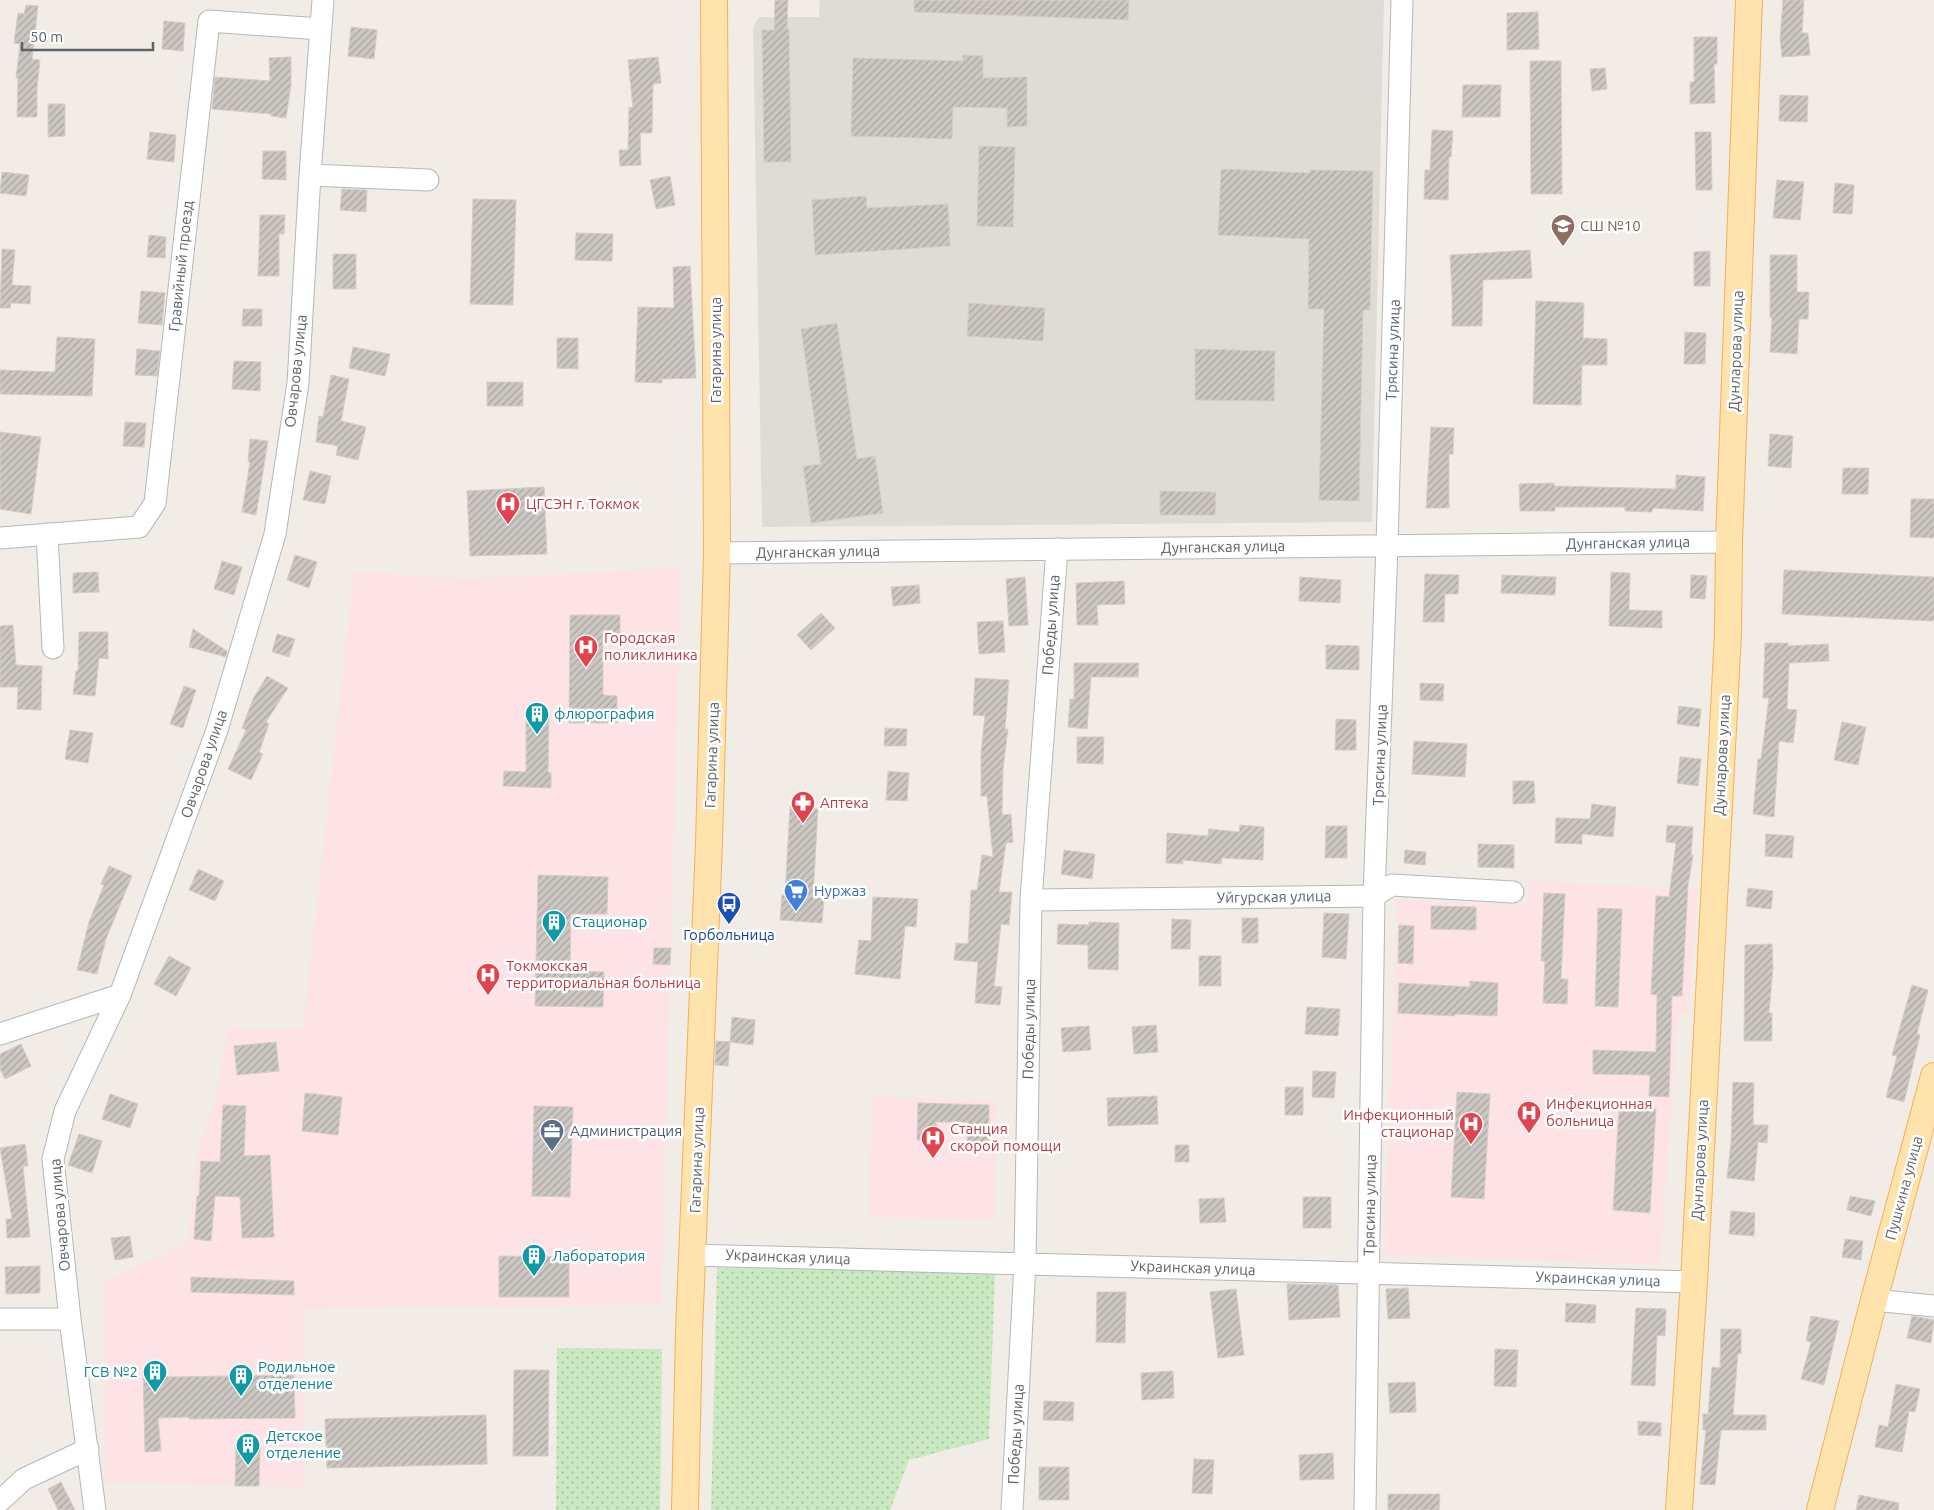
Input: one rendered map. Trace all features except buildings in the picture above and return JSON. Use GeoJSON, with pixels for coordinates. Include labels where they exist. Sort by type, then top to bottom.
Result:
{"type":"FeatureCollection","features":[{"type":"Feature","properties":{"kind":"main road","name":"Гагарина улица"},"geometry":{"type":"LineString","coordinates":[[685,1510],[689,1332],[709,844],[718,553],[714,0]]}},
{"type":"Feature","properties":{"kind":"main road","name":"Дунларова улица"},"geometry":{"type":"LineString","coordinates":[[1678,1510],[1694,1282],[1728,633],[1729,542],[1749,0]]}},
{"type":"Feature","properties":{"kind":"main road","name":"Пушкина улица"},"geometry":{"type":"LineString","coordinates":[[1820,1510],[1874,1300],[1928,1122],[1934,1076]]}},
{"type":"Feature","properties":{"kind":"street","name":"Овчарова улица"},"geometry":{"type":"LineString","coordinates":[[95,1510],[70,1319],[53,1159],[65,1111],[120,995],[216,730],[275,534],[298,383],[310,175],[324,0]]}},
{"type":"Feature","properties":{"kind":"street","name":"Трясина улица"},"geometry":{"type":"LineString","coordinates":[[1365,1510],[1374,896],[1387,546],[1402,0]]}},
{"type":"Feature","properties":{"kind":"street","name":"Гравийный проезд"},"geometry":{"type":"LineString","coordinates":[[0,538],[139,527],[154,503],[209,21],[321,29]]}},
{"type":"Feature","properties":{"kind":"street"},"geometry":{"type":"LineString","coordinates":[[310,175],[428,180]]}},
{"type":"Feature","properties":{"kind":"street"},"geometry":{"type":"LineString","coordinates":[[47,534],[53,648]]}},
{"type":"Feature","properties":{"kind":"street","name":"Дунганская улица"},"geometry":{"type":"LineString","coordinates":[[718,553],[1729,542]]}},
{"type":"Feature","properties":{"kind":"street","name":"Победы улица"},"geometry":{"type":"LineString","coordinates":[[1012,1510],[1025,1263],[1031,900],[1057,549]]}},
{"type":"Feature","properties":{"kind":"street","name":"Уйгурская улица"},"geometry":{"type":"LineString","coordinates":[[1031,900],[1374,896],[1392,885],[1514,892]]}},
{"type":"Feature","properties":{"kind":"street"},"geometry":{"type":"LineString","coordinates":[[0,1034],[120,995]]}},
{"type":"Feature","properties":{"kind":"street","name":"Украинская улица"},"geometry":{"type":"LineString","coordinates":[[693,1254],[1694,1282]]}},
{"type":"Feature","properties":{"kind":"street"},"geometry":{"type":"LineString","coordinates":[[1874,1300],[1934,1306]]}},
{"type":"Feature","properties":{"kind":"street"},"geometry":{"type":"LineString","coordinates":[[0,1319],[70,1319]]}},
{"type":"Feature","properties":{"kind":"street"},"geometry":{"type":"LineString","coordinates":[[0,1501],[24,1479],[88,1449]]}},
{"type":"Feature","properties":{"kind":"shaded area"},"geometry":{"type":"Polygon","coordinates":[[[820,0],[1384,0],[1372,522],[762,527],[753,28],[759,17],[819,17],[820,0]]]}},
{"type":"Feature","properties":{"kind":"shaded area","name":"Токмокская территориальная больница"},"geometry":{"type":"Polygon","coordinates":[[[681,568],[661,1305],[303,1309],[305,1487],[105,1483],[104,1281],[188,1243],[198,1151],[215,1101],[228,1028],[303,1028],[354,571],[464,579],[681,568]]]}},
{"type":"Feature","properties":{"kind":"shaded area","name":"Инфекционная больница"},"geometry":{"type":"Polygon","coordinates":[[[1531,881],[1698,889],[1689,1013],[1678,1013],[1660,1265],[1383,1255],[1398,900],[1526,905],[1531,881]]]}},
{"type":"Feature","properties":{"kind":"shaded area","name":"Станция скорой помощи"},"geometry":{"type":"Polygon","coordinates":[[[872,1097],[997,1100],[994,1220],[868,1217],[872,1097]]]}},
{"type":"Feature","properties":{"kind":"green space"},"geometry":{"type":"Polygon","coordinates":[[[717,1268],[995,1271],[989,1439],[909,1460],[890,1510],[711,1510],[717,1268]]]}},
{"type":"Feature","properties":{"kind":"green space"},"geometry":{"type":"Polygon","coordinates":[[[557,1348],[662,1349],[660,1510],[556,1510],[557,1348]]]}},
{"type":"Feature","properties":{"kind":"place","name":"СШ №10"},"geometry":{"type":"Point","coordinates":[1563,247]}},
{"type":"Feature","properties":{"kind":"place","name":"ЦГСЭН г. Токмок"},"geometry":{"type":"Point","coordinates":[508,525]}},
{"type":"Feature","properties":{"kind":"place","name":"Городская поликлиника"},"geometry":{"type":"Point","coordinates":[586,668]}},
{"type":"Feature","properties":{"kind":"place","name":"флюрография"},"geometry":{"type":"Point","coordinates":[537,735]}},
{"type":"Feature","properties":{"kind":"place","name":"Аптека"},"geometry":{"type":"Point","coordinates":[803,824]}},
{"type":"Feature","properties":{"kind":"place","name":"Нуржаз"},"geometry":{"type":"Point","coordinates":[796,912]}},
{"type":"Feature","properties":{"kind":"place","name":"Горбольница"},"geometry":{"type":"Point","coordinates":[729,925]}},
{"type":"Feature","properties":{"kind":"place","name":"Cтационар"},"geometry":{"type":"Point","coordinates":[554,943]}},
{"type":"Feature","properties":{"kind":"place","name":"Токмокская территориальная больница"},"geometry":{"type":"Point","coordinates":[488,996]}},
{"type":"Feature","properties":{"kind":"place","name":"Инфекционная больница"},"geometry":{"type":"Point","coordinates":[1529,1134]}},
{"type":"Feature","properties":{"kind":"place","name":"Инфекционный стационар"},"geometry":{"type":"Point","coordinates":[1471,1145]}},
{"type":"Feature","properties":{"kind":"place","name":"Администрация"},"geometry":{"type":"Point","coordinates":[552,1152]}},
{"type":"Feature","properties":{"kind":"place","name":"Станция скорой помощи"},"geometry":{"type":"Point","coordinates":[933,1159]}},
{"type":"Feature","properties":{"kind":"place","name":"Лаборатория"},"geometry":{"type":"Point","coordinates":[534,1277]}},
{"type":"Feature","properties":{"kind":"place","name":"ГСВ №2"},"geometry":{"type":"Point","coordinates":[155,1393]}},
{"type":"Feature","properties":{"kind":"place","name":"Родильное отделение"},"geometry":{"type":"Point","coordinates":[241,1397]}},
{"type":"Feature","properties":{"kind":"place","name":"Детское отделение"},"geometry":{"type":"Point","coordinates":[248,1466]}}]}
